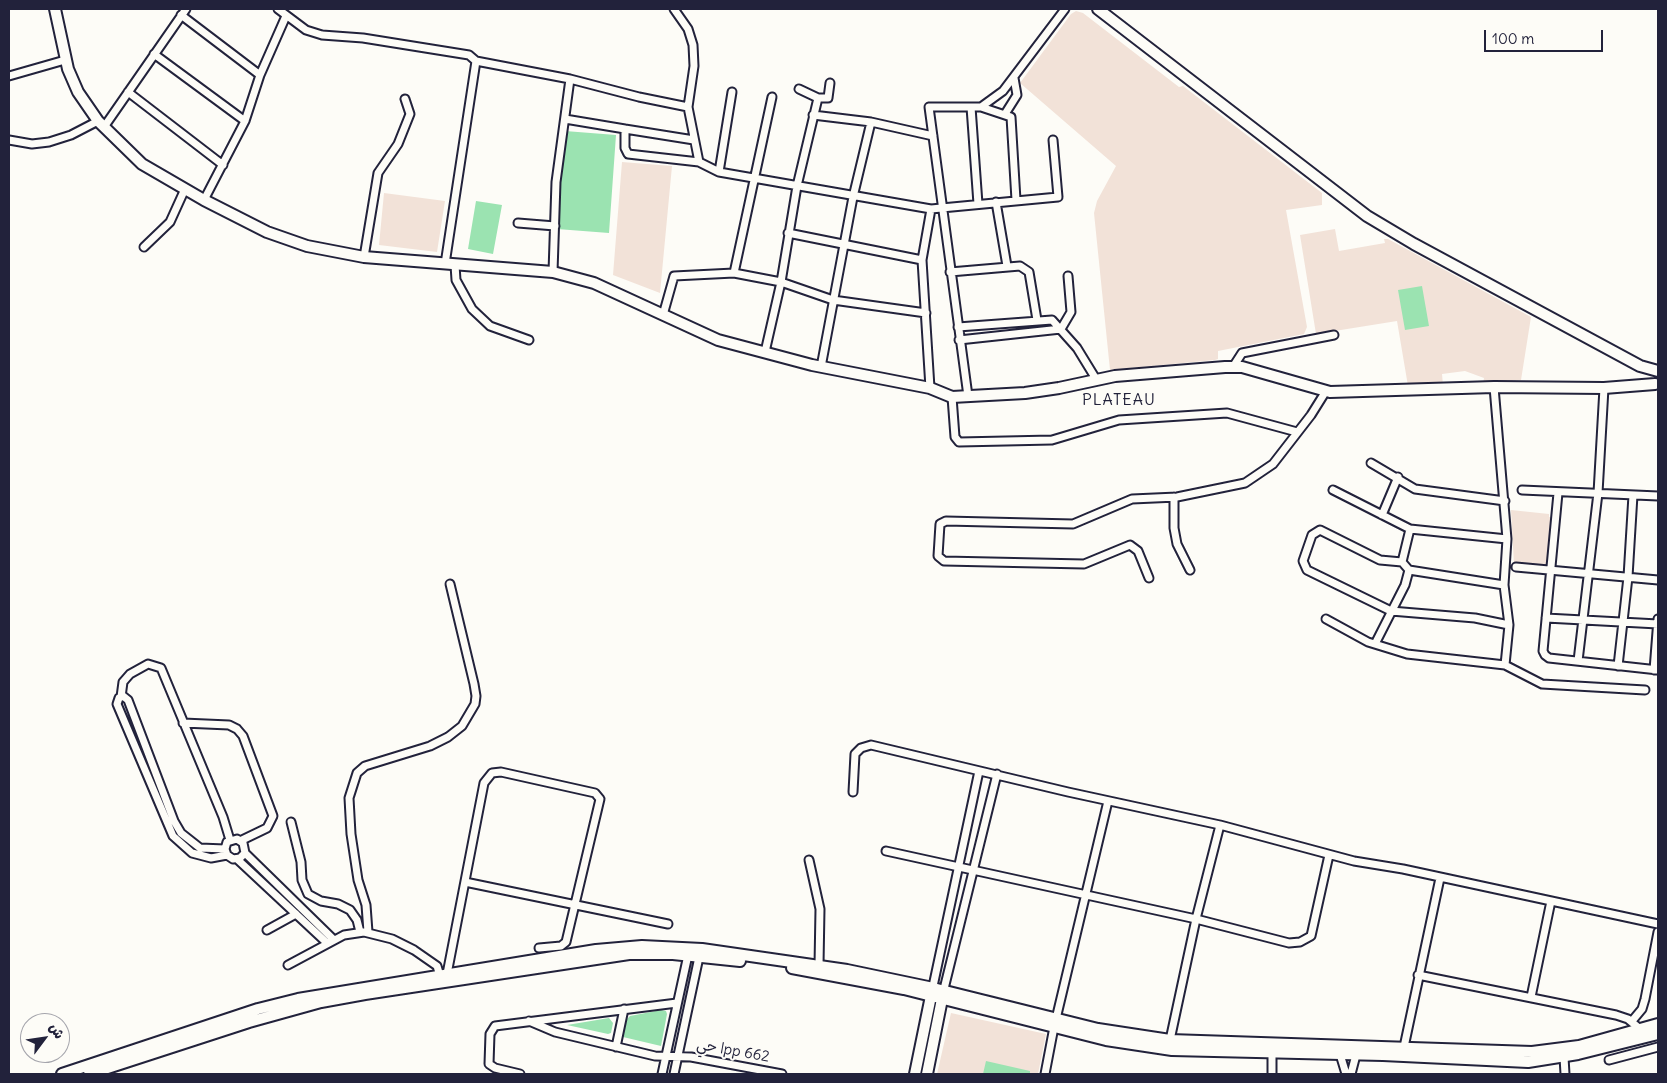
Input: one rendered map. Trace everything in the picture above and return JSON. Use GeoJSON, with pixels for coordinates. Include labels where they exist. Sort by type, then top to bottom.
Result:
{"type":"FeatureCollection","features":[{"type":"Feature","properties":{"kind":"main road"},"geometry":{"type":"LineString","coordinates":[[55,9],[65,60],[78,92],[101,124],[142,164],[204,200],[267,232],[306,246],[364,257],[450,265],[514,267],[552,272],[594,283],[718,340],[820,367],[930,388],[952,397],[1026,393],[1115,376],[1232,367],[1242,367],[1326,391],[1494,387],[1604,388],[1657,381]]}},
{"type":"Feature","properties":{"kind":"main road"},"geometry":{"type":"LineString","coordinates":[[1098,9],[1367,216],[1414,244],[1640,366],[1657,381]]}},
{"type":"Feature","properties":{"kind":"main road"},"geometry":{"type":"LineString","coordinates":[[62,1074],[271,1005],[323,993],[596,950],[642,946],[687,947],[819,965],[932,992]]}},
{"type":"Feature","properties":{"kind":"main road"},"geometry":{"type":"LineString","coordinates":[[89,1074],[249,1022],[343,998],[614,956],[651,954],[688,955],[802,970],[932,992],[1151,1047],[1194,1051],[1272,1053],[1404,1047],[1532,1052],[1578,1046],[1636,1025],[1658,1024]]}},
{"type":"Feature","properties":{"kind":"main road"},"geometry":{"type":"LineString","coordinates":[[915,1074],[932,992]]}},
{"type":"Feature","properties":{"kind":"main road"},"geometry":{"type":"LineString","coordinates":[[927,1074],[943,994]]}},
{"type":"Feature","properties":{"kind":"main road"},"geometry":{"type":"LineString","coordinates":[[1055,1023],[1170,1040],[1339,1050]]}},
{"type":"Feature","properties":{"kind":"main road"},"geometry":{"type":"LineString","coordinates":[[1357,1050],[1509,1062],[1564,1057],[1658,1034]]}},
{"type":"Feature","properties":{"kind":"street"},"geometry":{"type":"LineString","coordinates":[[9,140],[32,144],[49,142],[101,124],[128,92],[186,9]]}},
{"type":"Feature","properties":{"kind":"street"},"geometry":{"type":"LineString","coordinates":[[278,9],[306,30],[322,35],[363,38],[469,55],[476,61],[570,78],[639,97],[688,107]]}},
{"type":"Feature","properties":{"kind":"street"},"geometry":{"type":"LineString","coordinates":[[674,9],[688,29],[693,45],[694,66],[688,107],[699,162]]}},
{"type":"Feature","properties":{"kind":"street"},"geometry":{"type":"LineString","coordinates":[[981,107],[1003,91],[1065,9]]}},
{"type":"Feature","properties":{"kind":"street"},"geometry":{"type":"LineString","coordinates":[[181,15],[260,75]]}},
{"type":"Feature","properties":{"kind":"street"},"geometry":{"type":"LineString","coordinates":[[204,200],[245,121],[260,75],[286,16]]}},
{"type":"Feature","properties":{"kind":"street"},"geometry":{"type":"LineString","coordinates":[[154,54],[245,121]]}},
{"type":"Feature","properties":{"kind":"street"},"geometry":{"type":"LineString","coordinates":[[9,76],[65,60]]}},
{"type":"Feature","properties":{"kind":"street"},"geometry":{"type":"LineString","coordinates":[[476,61],[450,265],[472,309],[490,326],[529,340]]}},
{"type":"Feature","properties":{"kind":"street"},"geometry":{"type":"LineString","coordinates":[[552,272],[556,182],[570,78]]}},
{"type":"Feature","properties":{"kind":"street"},"geometry":{"type":"LineString","coordinates":[[1005,114],[1017,95],[1014,78]]}},
{"type":"Feature","properties":{"kind":"street"},"geometry":{"type":"LineString","coordinates":[[799,89],[818,98],[828,98],[830,83]]}},
{"type":"Feature","properties":{"kind":"street"},"geometry":{"type":"LineString","coordinates":[[128,92],[223,166]]}},
{"type":"Feature","properties":{"kind":"street"},"geometry":{"type":"LineString","coordinates":[[719,172],[732,92]]}},
{"type":"Feature","properties":{"kind":"street"},"geometry":{"type":"LineString","coordinates":[[734,273],[772,96]]}},
{"type":"Feature","properties":{"kind":"street"},"geometry":{"type":"LineString","coordinates":[[765,352],[781,282],[797,186],[818,98]]}},
{"type":"Feature","properties":{"kind":"street"},"geometry":{"type":"LineString","coordinates":[[364,257],[378,173],[398,144],[410,114],[404,99]]}},
{"type":"Feature","properties":{"kind":"street"},"geometry":{"type":"LineString","coordinates":[[968,396],[946,232],[941,208],[929,106],[981,107],[1011,117],[1016,200]]}},
{"type":"Feature","properties":{"kind":"street"},"geometry":{"type":"LineString","coordinates":[[972,107],[978,204]]}},
{"type":"Feature","properties":{"kind":"street"},"geometry":{"type":"LineString","coordinates":[[813,115],[870,122],[933,136]]}},
{"type":"Feature","properties":{"kind":"street"},"geometry":{"type":"LineString","coordinates":[[565,118],[694,140]]}},
{"type":"Feature","properties":{"kind":"street"},"geometry":{"type":"LineString","coordinates":[[820,367],[853,197],[870,122]]}},
{"type":"Feature","properties":{"kind":"street"},"geometry":{"type":"LineString","coordinates":[[625,129],[625,148],[628,154],[699,162],[719,172],[853,197],[931,209],[1058,197],[1053,140]]}},
{"type":"Feature","properties":{"kind":"street"},"geometry":{"type":"LineString","coordinates":[[144,247],[170,222],[185,189]]}},
{"type":"Feature","properties":{"kind":"street"},"geometry":{"type":"LineString","coordinates":[[996,202],[1007,266]]}},
{"type":"Feature","properties":{"kind":"street"},"geometry":{"type":"LineString","coordinates":[[930,388],[922,260],[931,209]]}},
{"type":"Feature","properties":{"kind":"street"},"geometry":{"type":"LineString","coordinates":[[518,223],[555,226]]}},
{"type":"Feature","properties":{"kind":"street"},"geometry":{"type":"LineString","coordinates":[[788,233],[922,260]]}},
{"type":"Feature","properties":{"kind":"street"},"geometry":{"type":"LineString","coordinates":[[950,272],[1020,266],[1029,272],[1036,320]]}},
{"type":"Feature","properties":{"kind":"street"},"geometry":{"type":"LineString","coordinates":[[663,315],[674,276],[734,273],[781,282],[834,300],[926,313]]}},
{"type":"Feature","properties":{"kind":"street"},"geometry":{"type":"LineString","coordinates":[[1061,329],[1072,312],[1068,276]]}},
{"type":"Feature","properties":{"kind":"street"},"geometry":{"type":"LineString","coordinates":[[958,327],[1052,320],[1077,348],[1096,380]]}},
{"type":"Feature","properties":{"kind":"street"},"geometry":{"type":"LineString","coordinates":[[959,340],[1061,329]]}},
{"type":"Feature","properties":{"kind":"street"},"geometry":{"type":"LineString","coordinates":[[1232,367],[1242,354],[1334,335]]}},
{"type":"Feature","properties":{"kind":"street"},"geometry":{"type":"LineString","coordinates":[[1494,387],[1507,539],[1504,585],[1508,625],[1505,665]]}},
{"type":"Feature","properties":{"kind":"street"},"geometry":{"type":"LineString","coordinates":[[1578,661],[1598,493],[1604,388]]}},
{"type":"Feature","properties":{"kind":"street"},"geometry":{"type":"LineString","coordinates":[[1149,578],[1138,551],[1130,545],[1084,564],[944,561],[938,556],[940,524],[946,521],[1073,524],[1132,499],[1174,497],[1232,486],[1255,478],[1273,464],[1311,415],[1326,391]]}},
{"type":"Feature","properties":{"kind":"street"},"geometry":{"type":"LineString","coordinates":[[952,397],[955,437],[960,442],[1052,440],[1119,420],[1227,413],[1297,432]]}},
{"type":"Feature","properties":{"kind":"street"},"geometry":{"type":"LineString","coordinates":[[1371,463],[1398,477],[1415,489],[1505,501]]}},
{"type":"Feature","properties":{"kind":"street"},"geometry":{"type":"LineString","coordinates":[[1382,515],[1398,477]]}},
{"type":"Feature","properties":{"kind":"street"},"geometry":{"type":"LineString","coordinates":[[1333,490],[1410,529],[1507,539]]}},
{"type":"Feature","properties":{"kind":"street"},"geometry":{"type":"LineString","coordinates":[[1522,490],[1658,496]]}},
{"type":"Feature","properties":{"kind":"street"},"geometry":{"type":"LineString","coordinates":[[1558,492],[1543,651],[1545,655],[1549,658],[1656,670],[1658,619]]}},
{"type":"Feature","properties":{"kind":"street"},"geometry":{"type":"LineString","coordinates":[[1618,666],[1628,577],[1633,495]]}},
{"type":"Feature","properties":{"kind":"street"},"geometry":{"type":"LineString","coordinates":[[1174,497],[1174,528],[1177,544],[1190,570]]}},
{"type":"Feature","properties":{"kind":"street"},"geometry":{"type":"LineString","coordinates":[[1402,562],[1410,529]]}},
{"type":"Feature","properties":{"kind":"street"},"geometry":{"type":"LineString","coordinates":[[1402,562],[1393,563],[1380,560],[1320,530],[1312,535],[1303,561],[1307,570],[1391,611],[1474,618],[1508,625]]}},
{"type":"Feature","properties":{"kind":"street"},"geometry":{"type":"LineString","coordinates":[[1402,562],[1409,570],[1504,585]]}},
{"type":"Feature","properties":{"kind":"street"},"geometry":{"type":"LineString","coordinates":[[1516,567],[1658,580]]}},
{"type":"Feature","properties":{"kind":"street"},"geometry":{"type":"LineString","coordinates":[[1375,644],[1404,585],[1409,570]]}},
{"type":"Feature","properties":{"kind":"street"},"geometry":{"type":"LineString","coordinates":[[368,932],[366,905],[358,880],[351,834],[349,798],[357,773],[365,766],[430,746],[448,737],[462,726],[475,704],[474,684],[450,584]]}},
{"type":"Feature","properties":{"kind":"street"},"geometry":{"type":"LineString","coordinates":[[1546,618],[1623,624],[1658,624]]}},
{"type":"Feature","properties":{"kind":"street"},"geometry":{"type":"LineString","coordinates":[[1326,619],[1375,644],[1407,654],[1505,665],[1542,684],[1645,690]]}},
{"type":"Feature","properties":{"kind":"street"},"geometry":{"type":"LineString","coordinates":[[148,664],[157,665],[164,672],[182,723],[223,817],[230,840],[226,852],[210,858],[192,853],[173,836],[164,820],[117,704],[121,686],[127,676],[148,664]]}},
{"type":"Feature","properties":{"kind":"street"},"geometry":{"type":"LineString","coordinates":[[120,697],[128,700],[172,816],[181,833],[196,846],[204,850],[226,852],[237,859],[296,914],[330,941]]}},
{"type":"Feature","properties":{"kind":"street"},"geometry":{"type":"LineString","coordinates":[[182,723],[229,725],[237,729],[243,736],[274,816],[267,828],[240,840],[230,840]]}},
{"type":"Feature","properties":{"kind":"street"},"geometry":{"type":"LineString","coordinates":[[853,792],[855,754],[861,748],[871,745],[1108,801],[1220,825],[1329,855],[1658,924]]}},
{"type":"Feature","properties":{"kind":"street"},"geometry":{"type":"LineString","coordinates":[[932,992],[979,771]]}},
{"type":"Feature","properties":{"kind":"street"},"geometry":{"type":"LineString","coordinates":[[443,975],[465,882],[484,783],[488,775],[501,772],[595,793],[599,797],[575,905],[564,944],[539,948]]}},
{"type":"Feature","properties":{"kind":"street"},"geometry":{"type":"LineString","coordinates":[[943,994],[997,774]]}},
{"type":"Feature","properties":{"kind":"street"},"geometry":{"type":"LineString","coordinates":[[1045,1074],[1055,1023],[1087,896],[1108,801]]}},
{"type":"Feature","properties":{"kind":"street"},"geometry":{"type":"LineString","coordinates":[[164,820],[172,816]]}},
{"type":"Feature","properties":{"kind":"street"},"geometry":{"type":"LineString","coordinates":[[291,822],[301,862],[302,880],[308,894],[321,901],[338,904],[350,910],[357,920],[360,932]]}},
{"type":"Feature","properties":{"kind":"street"},"geometry":{"type":"LineString","coordinates":[[1170,1040],[1196,919],[1220,825]]}},
{"type":"Feature","properties":{"kind":"street"},"geometry":{"type":"LineString","coordinates":[[237,859],[244,853],[245,846],[240,840]]}},
{"type":"Feature","properties":{"kind":"street"},"geometry":{"type":"LineString","coordinates":[[886,852],[1196,919],[1289,943],[1300,942],[1311,936],[1329,855]]}},
{"type":"Feature","properties":{"kind":"street"},"geometry":{"type":"LineString","coordinates":[[244,853],[330,941]]}},
{"type":"Feature","properties":{"kind":"street"},"geometry":{"type":"LineString","coordinates":[[809,860],[820,909],[819,965]]}},
{"type":"Feature","properties":{"kind":"street"},"geometry":{"type":"LineString","coordinates":[[1404,1047],[1418,974],[1440,878]]}},
{"type":"Feature","properties":{"kind":"street"},"geometry":{"type":"LineString","coordinates":[[465,882],[668,924]]}},
{"type":"Feature","properties":{"kind":"street"},"geometry":{"type":"LineString","coordinates":[[274,894],[280,888]]}},
{"type":"Feature","properties":{"kind":"street"},"geometry":{"type":"LineString","coordinates":[[1531,997],[1551,901]]}},
{"type":"Feature","properties":{"kind":"street"},"geometry":{"type":"LineString","coordinates":[[267,930],[296,914]]}},
{"type":"Feature","properties":{"kind":"street"},"geometry":{"type":"LineString","coordinates":[[288,965],[330,941],[349,933],[368,932],[392,939],[414,950],[437,966],[443,975]]}},
{"type":"Feature","properties":{"kind":"street"},"geometry":{"type":"LineString","coordinates":[[1418,974],[1616,1015],[1636,1025],[1645,999],[1658,932]]}},
{"type":"Feature","properties":{"kind":"street"},"geometry":{"type":"LineString","coordinates":[[662,1074],[688,955]]}},
{"type":"Feature","properties":{"kind":"street"},"geometry":{"type":"LineString","coordinates":[[674,1074],[699,957]]}},
{"type":"Feature","properties":{"kind":"street"},"geometry":{"type":"LineString","coordinates":[[520,1074],[495,1068],[490,1064],[490,1034],[493,1028],[498,1025],[677,1003]]}},
{"type":"Feature","properties":{"kind":"street"},"geometry":{"type":"LineString","coordinates":[[616,1047],[624,1009]]}},
{"type":"Feature","properties":{"kind":"street","name":"حي lpp 662"},"geometry":{"type":"LineString","coordinates":[[528,1021],[550,1031],[616,1047],[752,1071],[782,1074]]}},
{"type":"Feature","properties":{"kind":"street"},"geometry":{"type":"LineString","coordinates":[[1609,1060],[1658,1047]]}},
{"type":"Feature","properties":{"kind":"street"},"geometry":{"type":"LineString","coordinates":[[1339,1050],[1346,1074]]}},
{"type":"Feature","properties":{"kind":"street"},"geometry":{"type":"LineString","coordinates":[[1350,1074],[1357,1050]]}},
{"type":"Feature","properties":{"kind":"street"},"geometry":{"type":"LineString","coordinates":[[1272,1053],[1272,1074]]}},
{"type":"Feature","properties":{"kind":"street"},"geometry":{"type":"LineString","coordinates":[[1564,1057],[1565,1074]]}},
{"type":"Feature","properties":{"kind":"shaded area"},"geometry":{"type":"Polygon","coordinates":[[[1076,11],[1083,13],[1179,87],[1183,86],[1322,193],[1322,205],[1286,210],[1307,327],[1304,334],[1218,351],[1218,359],[1215,360],[1110,370],[1094,213],[1097,201],[1116,166],[1020,83],[1071,14],[1076,11]]]}},
{"type":"Feature","properties":{"kind":"shaded area"},"geometry":{"type":"Polygon","coordinates":[[[622,162],[672,166],[660,293],[613,275],[622,162]]]}},
{"type":"Feature","properties":{"kind":"shaded area"},"geometry":{"type":"Polygon","coordinates":[[[384,193],[445,201],[437,252],[379,245],[384,193]]]}},
{"type":"Feature","properties":{"kind":"shaded area"},"geometry":{"type":"Polygon","coordinates":[[[1335,229],[1339,251],[1385,243],[1384,239],[1388,239],[1531,317],[1521,380],[1483,384],[1484,378],[1465,371],[1442,374],[1443,385],[1408,386],[1397,321],[1316,334],[1300,235],[1335,229]]]}},
{"type":"Feature","properties":{"kind":"shaded area"},"geometry":{"type":"Polygon","coordinates":[[[1511,510],[1549,514],[1549,517],[1556,518],[1553,565],[1546,564],[1545,567],[1514,565],[1511,510]]]}},
{"type":"Feature","properties":{"kind":"shaded area"},"geometry":{"type":"Polygon","coordinates":[[[951,1013],[1046,1034],[1038,1074],[937,1074],[951,1013]]]}},
{"type":"Feature","properties":{"kind":"green space"},"geometry":{"type":"Polygon","coordinates":[[[565,131],[616,135],[609,233],[557,229],[565,131]]]}},
{"type":"Feature","properties":{"kind":"green space"},"geometry":{"type":"Polygon","coordinates":[[[476,201],[502,205],[493,254],[468,249],[476,201]]]}},
{"type":"Feature","properties":{"kind":"green space"},"geometry":{"type":"Polygon","coordinates":[[[1422,286],[1429,326],[1405,330],[1398,290],[1422,286]]]}},
{"type":"Feature","properties":{"kind":"green space"},"geometry":{"type":"Polygon","coordinates":[[[661,1010],[666,1011],[667,1014],[661,1046],[623,1037],[627,1019],[630,1016],[661,1010]]]}},
{"type":"Feature","properties":{"kind":"green space"},"geometry":{"type":"Polygon","coordinates":[[[609,1018],[613,1023],[611,1033],[608,1034],[567,1025],[609,1018]]]}},
{"type":"Feature","properties":{"kind":"green space"},"geometry":{"type":"Polygon","coordinates":[[[986,1061],[1030,1071],[1030,1074],[983,1074],[986,1061]]]}},
{"type":"Feature","properties":{"kind":"district","name":"PLATEAU"},"geometry":{"type":"Point","coordinates":[1119,400]}}]}
